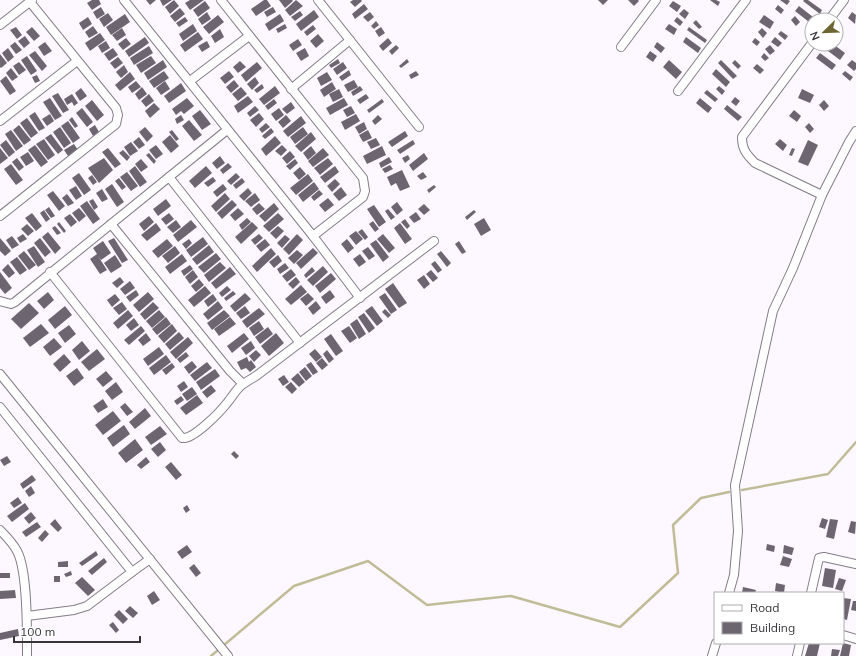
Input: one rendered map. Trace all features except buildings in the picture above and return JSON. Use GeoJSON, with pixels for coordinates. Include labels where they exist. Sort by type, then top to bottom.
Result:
{"type":"FeatureCollection","features":[{"type":"Feature","properties":{"kind":"street"},"geometry":{"type":"LineString","coordinates":[[124,0],[313,236],[360,298]]}},
{"type":"Feature","properties":{"kind":"street"},"geometry":{"type":"LineString","coordinates":[[221,0],[248,36],[359,172],[365,184],[363,197],[313,236]]}},
{"type":"Feature","properties":{"kind":"street"},"geometry":{"type":"LineString","coordinates":[[318,0],[419,127]]}},
{"type":"Feature","properties":{"kind":"street"},"geometry":{"type":"LineString","coordinates":[[621,47],[656,0]]}},
{"type":"Feature","properties":{"kind":"street"},"geometry":{"type":"LineString","coordinates":[[678,91],[746,0]]}},
{"type":"Feature","properties":{"kind":"street"},"geometry":{"type":"LineString","coordinates":[[835,12],[844,0]]}},
{"type":"Feature","properties":{"kind":"street"},"geometry":{"type":"LineString","coordinates":[[0,25],[31,1],[77,61],[116,108],[118,115],[116,124],[0,216]]}},
{"type":"Feature","properties":{"kind":"street"},"geometry":{"type":"LineString","coordinates":[[190,81],[248,36]]}},
{"type":"Feature","properties":{"kind":"street"},"geometry":{"type":"LineString","coordinates":[[291,89],[350,40]]}},
{"type":"Feature","properties":{"kind":"street"},"geometry":{"type":"LineString","coordinates":[[805,52],[742,137],[742,146],[747,155],[755,163],[822,195]]}},
{"type":"Feature","properties":{"kind":"street"},"geometry":{"type":"LineString","coordinates":[[0,121],[77,61]]}},
{"type":"Feature","properties":{"kind":"street"},"geometry":{"type":"LineString","coordinates":[[0,301],[10,304],[15,302],[50,272],[227,130]]}},
{"type":"Feature","properties":{"kind":"street"},"geometry":{"type":"LineString","coordinates":[[729,592],[734,574],[738,531],[735,484],[773,311],[822,195],[856,131]]}},
{"type":"Feature","properties":{"kind":"street"},"geometry":{"type":"LineString","coordinates":[[168,177],[300,343]]}},
{"type":"Feature","properties":{"kind":"street"},"geometry":{"type":"LineString","coordinates":[[111,224],[230,371],[243,384]]}},
{"type":"Feature","properties":{"kind":"street"},"geometry":{"type":"LineString","coordinates":[[50,272],[182,438],[189,437],[214,417],[238,387],[256,376],[434,241]]}},
{"type":"Feature","properties":{"kind":"street"},"geometry":{"type":"LineString","coordinates":[[0,374],[227,655]]}},
{"type":"Feature","properties":{"kind":"street"},"geometry":{"type":"LineString","coordinates":[[0,407],[132,572]]}},
{"type":"Feature","properties":{"kind":"street"},"geometry":{"type":"LineString","coordinates":[[0,530],[18,552],[22,563],[27,616],[27,656]]}},
{"type":"Feature","properties":{"kind":"street"},"geometry":{"type":"LineString","coordinates":[[811,592],[819,558],[824,557],[856,564]]}},
{"type":"Feature","properties":{"kind":"street"},"geometry":{"type":"LineString","coordinates":[[27,616],[74,610],[87,606],[150,560]]}},
{"type":"Feature","properties":{"kind":"street"},"geometry":{"type":"LineString","coordinates":[[844,636],[856,639]]}},
{"type":"Feature","properties":{"kind":"street"},"geometry":{"type":"LineString","coordinates":[[712,656],[716,644]]}},
{"type":"Feature","properties":{"kind":"street"},"geometry":{"type":"LineString","coordinates":[[797,656],[800,644]]}},
{"type":"Feature","properties":{"kind":"waterway"},"geometry":{"type":"LineString","coordinates":[[742,490],[828,474],[856,442]]}},
{"type":"Feature","properties":{"kind":"waterway"},"geometry":{"type":"LineString","coordinates":[[211,656],[294,586],[368,561],[427,605],[511,596],[620,627],[678,573],[673,525],[701,498],[729,492]]}}]}
